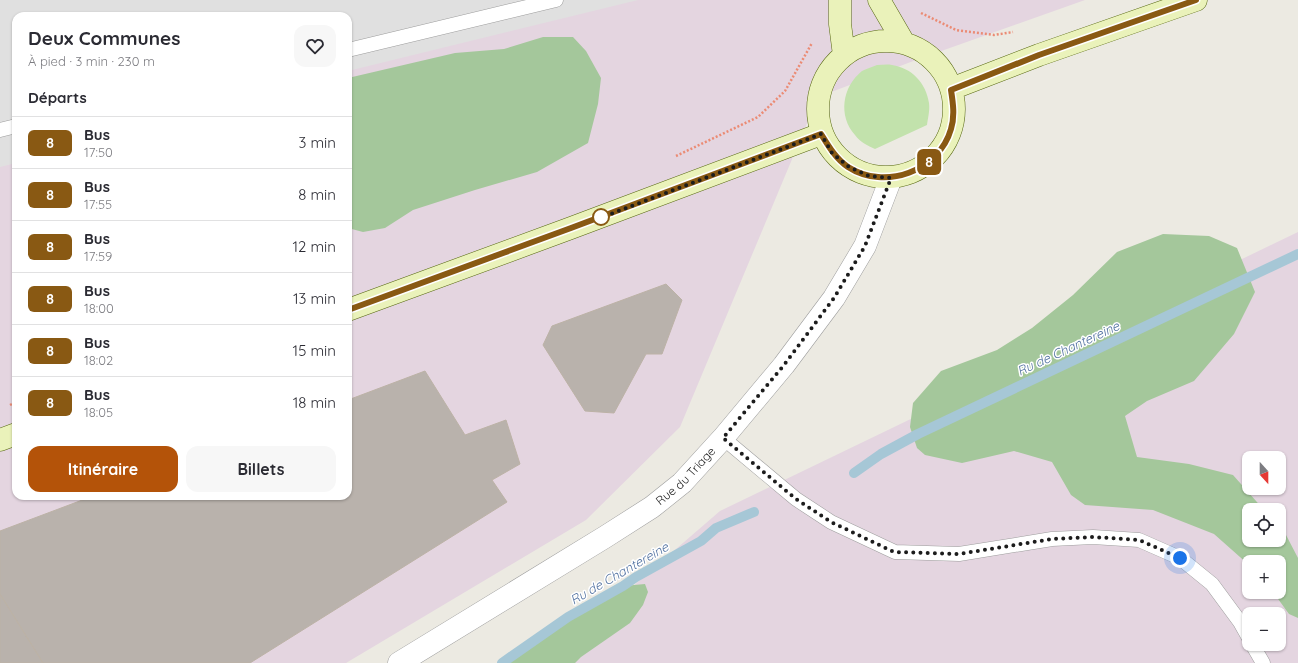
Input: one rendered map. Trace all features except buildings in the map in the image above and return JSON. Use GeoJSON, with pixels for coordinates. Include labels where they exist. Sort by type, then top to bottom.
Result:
{"type":"FeatureCollection","features":[{"type":"Feature","properties":{"kind":"street"},"geometry":{"type":"LineString","coordinates":[[840,0],[840,24],[844,55]]}},
{"type":"Feature","properties":{"kind":"street"},"geometry":{"type":"LineString","coordinates":[[879,0],[904,43]]}},
{"type":"Feature","properties":{"kind":"street"},"geometry":{"type":"LineString","coordinates":[[951,90],[1039,55],[1196,0]]}},
{"type":"Feature","properties":{"kind":"street"},"geometry":{"type":"LineString","coordinates":[[883,41],[904,43],[925,53],[941,69],[951,90],[954,110],[951,130],[942,148],[928,163],[911,173],[891,178],[869,176],[849,167],[832,153],[821,134],[817,113],[820,91],[829,71],[844,55],[862,45],[883,41]]}},
{"type":"Feature","properties":{"kind":"street"},"geometry":{"type":"LineString","coordinates":[[352,309],[578,226],[821,134]]}},
{"type":"Feature","properties":{"kind":"street","name":"Rue du Triage"},"geometry":{"type":"LineString","coordinates":[[400,663],[652,507],[682,483],[723,438],[784,365],[834,298],[865,246],[891,178]]}},
{"type":"Feature","properties":{"kind":"street"},"geometry":{"type":"LineString","coordinates":[[0,440],[12,436]]}},
{"type":"Feature","properties":{"kind":"lane"},"geometry":{"type":"LineString","coordinates":[[352,49],[556,0]]}},
{"type":"Feature","properties":{"kind":"lane"},"geometry":{"type":"LineString","coordinates":[[0,130],[12,127]]}},
{"type":"Feature","properties":{"kind":"lane"},"geometry":{"type":"LineString","coordinates":[[723,438],[796,499],[831,522],[894,552],[959,554],[1052,539],[1093,537],[1139,540],[1180,558],[1212,584],[1242,626]]}},
{"type":"Feature","properties":{"kind":"lane"},"geometry":{"type":"LineString","coordinates":[[1256,651],[1263,663]]}},
{"type":"Feature","properties":{"kind":"path"},"geometry":{"type":"LineString","coordinates":[[918,10],[923,15],[956,30]]}},
{"type":"Feature","properties":{"kind":"path"},"geometry":{"type":"LineString","coordinates":[[758,117],[785,92],[812,44]]}},
{"type":"Feature","properties":{"kind":"shaded area"},"geometry":{"type":"Polygon","coordinates":[[[0,0],[1085,0],[916,60],[818,97],[680,427],[586,520],[346,663],[0,663],[0,0]]]}},
{"type":"Feature","properties":{"kind":"shaded area"},"geometry":{"type":"Polygon","coordinates":[[[0,0],[638,0],[352,70],[352,12],[12,12],[12,164],[0,167],[0,0]]]}},
{"type":"Feature","properties":{"kind":"shaded area"},"geometry":{"type":"Polygon","coordinates":[[[1298,232],[1298,663],[544,663],[720,511],[1298,232]]]}},
{"type":"Feature","properties":{"kind":"green space"},"geometry":{"type":"Polygon","coordinates":[[[543,37],[573,37],[586,51],[601,78],[598,104],[588,143],[537,172],[413,210],[385,228],[363,232],[352,229],[352,77],[455,53],[504,49],[543,37]]]}},
{"type":"Feature","properties":{"kind":"green space"},"geometry":{"type":"Polygon","coordinates":[[[877,65],[899,67],[912,73],[925,89],[929,108],[927,125],[875,149],[859,140],[850,127],[844,111],[847,93],[855,78],[862,71],[877,65]]]}},
{"type":"Feature","properties":{"kind":"green space"},"geometry":{"type":"Polygon","coordinates":[[[1163,234],[1209,236],[1237,248],[1255,292],[1234,334],[1194,381],[1147,401],[1125,416],[1137,457],[1189,464],[1233,475],[1242,485],[1242,495],[1251,495],[1258,503],[1242,503],[1242,547],[1286,547],[1286,535],[1298,558],[1298,618],[1289,614],[1286,607],[1284,607],[1278,599],[1286,599],[1286,555],[1242,555],[1242,559],[1214,534],[1153,510],[1085,505],[1071,495],[1052,462],[1014,451],[962,463],[925,455],[917,448],[910,427],[913,403],[941,371],[997,350],[1032,328],[1073,295],[1117,252],[1163,234]]]}},
{"type":"Feature","properties":{"kind":"green space"},"geometry":{"type":"Polygon","coordinates":[[[645,584],[648,592],[643,605],[630,623],[581,657],[575,663],[502,663],[568,617],[623,586],[645,584]]]}},
{"type":"Feature","properties":{"kind":"waterway","name":"Ru de Chantereine"},"geometry":{"type":"LineString","coordinates":[[854,473],[881,454],[918,434],[1298,254]]}},
{"type":"Feature","properties":{"kind":"waterway","name":"Ru de Chantereine"},"geometry":{"type":"LineString","coordinates":[[502,663],[568,617],[701,541],[716,528],[754,512]]}},
{"type":"Feature","properties":{"kind":"bus line","name":"8"},"geometry":{"type":"LineString","coordinates":[[352,309],[760,158],[821,134],[832,153],[849,167],[869,176],[891,178],[911,173],[928,163],[942,148],[951,130],[954,110],[951,90],[1039,55],[1196,0]]}},
{"type":"Feature","properties":{"kind":"route"},"geometry":{"type":"LineString","coordinates":[[601,217],[600,218],[821,134],[832,153],[849,167],[869,176],[891,178],[865,246],[834,298],[784,365],[723,438],[796,499],[831,522],[894,552],[959,554],[1052,539],[1093,537],[1139,540],[1180,558]]}}]}
